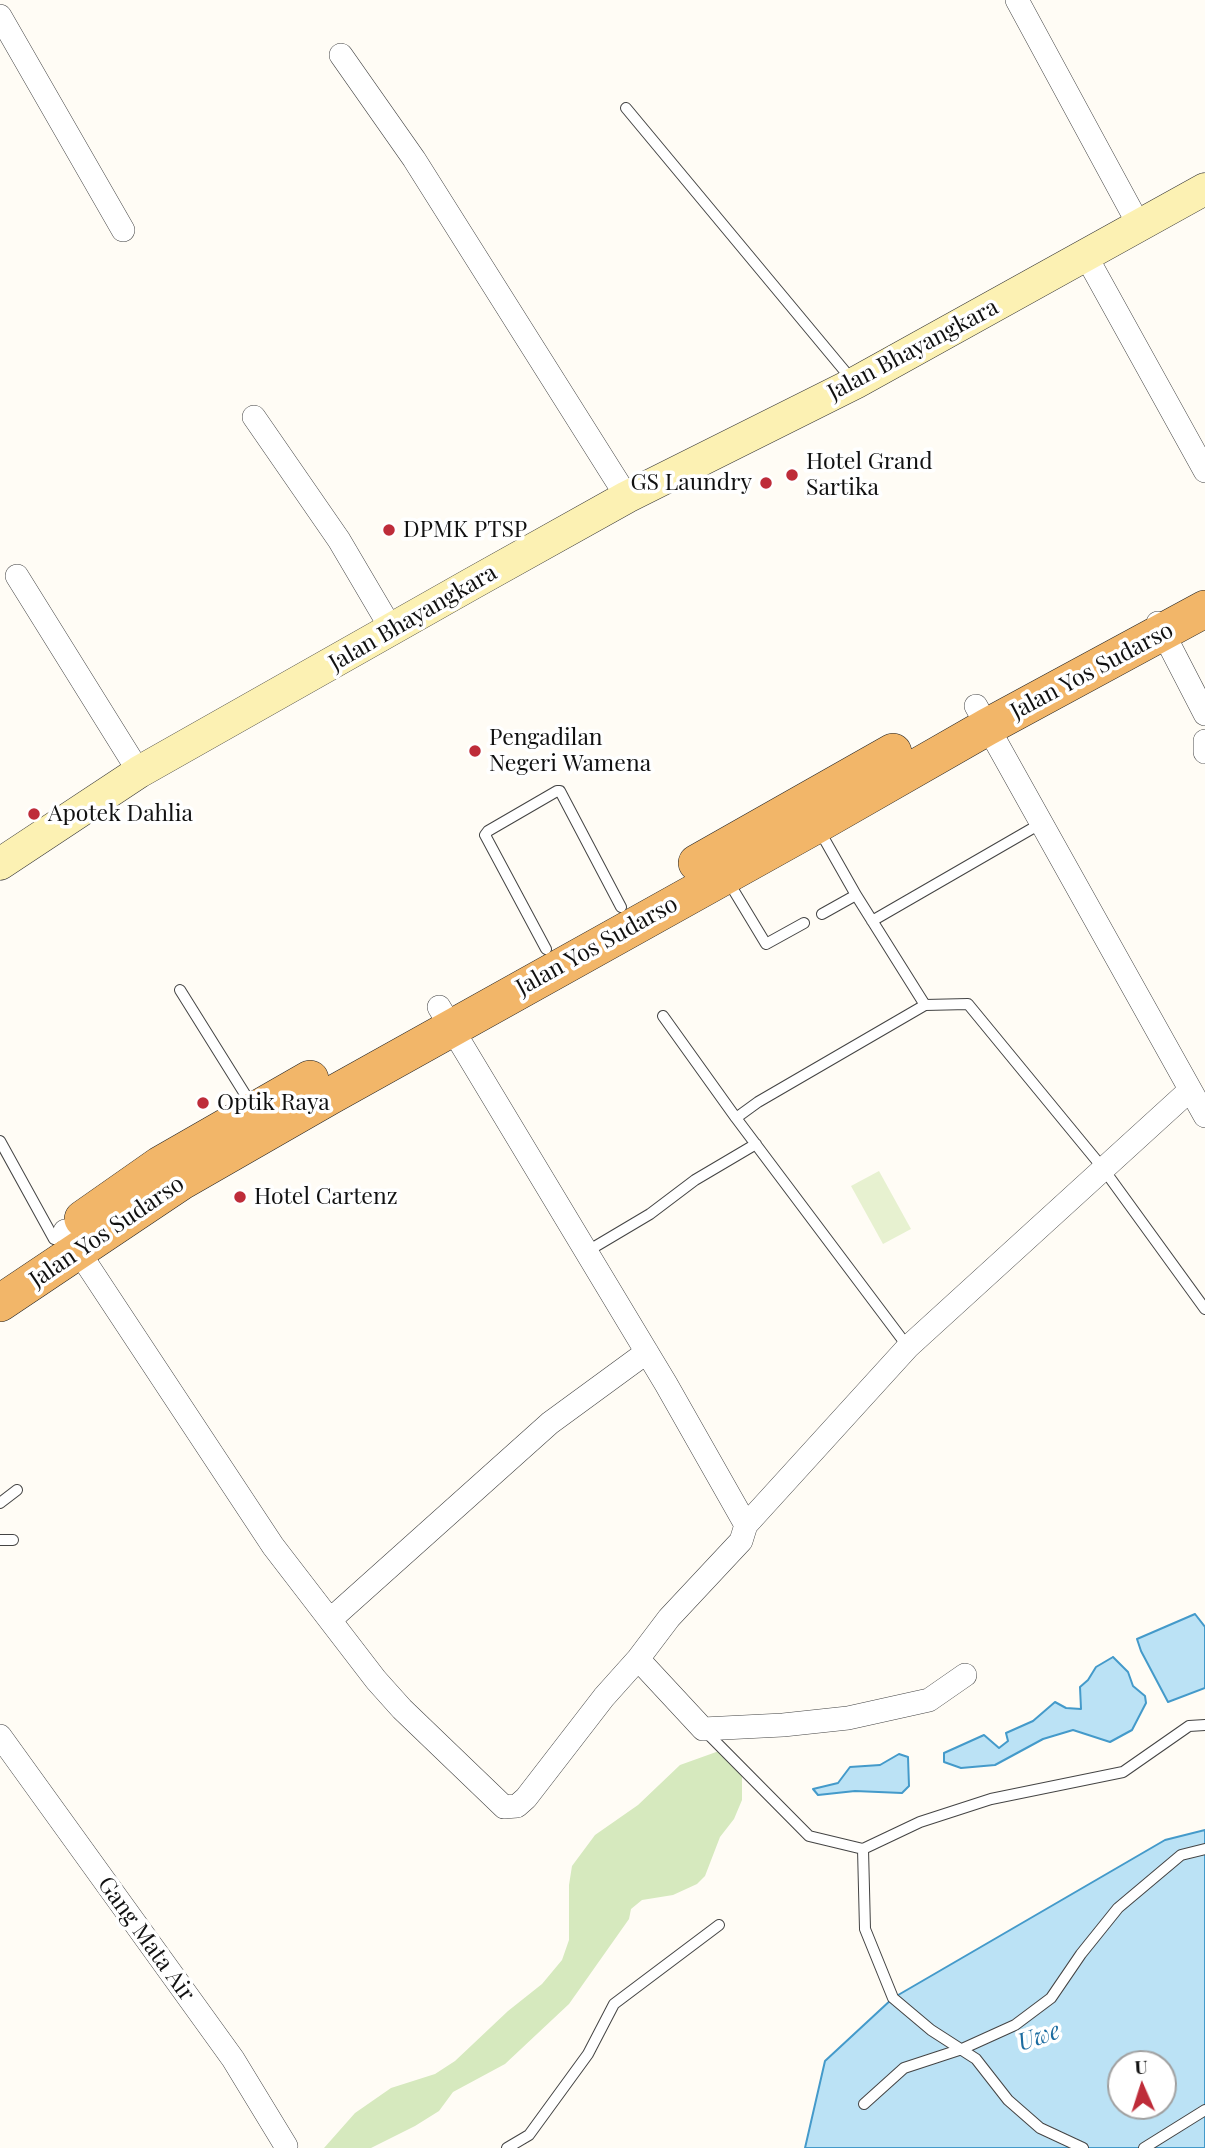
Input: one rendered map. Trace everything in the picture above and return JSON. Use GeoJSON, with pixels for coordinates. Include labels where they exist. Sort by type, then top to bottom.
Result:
{"type":"FeatureCollection","features":[{"type":"Feature","properties":{"kind":"highway","name":"Jalan Yos Sudarso"},"geometry":{"type":"LineString","coordinates":[[1159,625],[1205,589]]}},
{"type":"Feature","properties":{"kind":"highway","name":"Jalan Yos Sudarso"},"geometry":{"type":"LineString","coordinates":[[0,1273],[182,1181],[262,1122],[625,915],[982,717],[1159,625],[1205,609]]}},
{"type":"Feature","properties":{"kind":"highway","name":"Jalan Yos Sudarso"},"geometry":{"type":"LineString","coordinates":[[0,1303],[66,1241]]}},
{"type":"Feature","properties":{"kind":"main road","name":"Jalan Bhayangkara"},"geometry":{"type":"LineString","coordinates":[[0,864],[139,772],[627,497],[855,383],[1205,189]]}},
{"type":"Feature","properties":{"kind":"street"},"geometry":{"type":"LineString","coordinates":[[1017,0],[1140,227]]}},
{"type":"Feature","properties":{"kind":"street"},"geometry":{"type":"LineString","coordinates":[[0,16],[123,230]]}},
{"type":"Feature","properties":{"kind":"street"},"geometry":{"type":"LineString","coordinates":[[341,55],[414,159],[627,497]]}},
{"type":"Feature","properties":{"kind":"street"},"geometry":{"type":"LineString","coordinates":[[1086,256],[1205,471]]}},
{"type":"Feature","properties":{"kind":"street"},"geometry":{"type":"LineString","coordinates":[[254,417],[339,540],[392,629]]}},
{"type":"Feature","properties":{"kind":"street"},"geometry":{"type":"LineString","coordinates":[[17,576],[139,772]]}},
{"type":"Feature","properties":{"kind":"street"},"geometry":{"type":"LineString","coordinates":[[1159,625],[1205,714]]}},
{"type":"Feature","properties":{"kind":"street"},"geometry":{"type":"LineString","coordinates":[[982,717],[1205,1116]]}},
{"type":"Feature","properties":{"kind":"street"},"geometry":{"type":"LineString","coordinates":[[1205,741],[1205,752]]}},
{"type":"Feature","properties":{"kind":"street"},"geometry":{"type":"LineString","coordinates":[[444,1017],[647,1352],[746,1525]]}},
{"type":"Feature","properties":{"kind":"street"},"geometry":{"type":"LineString","coordinates":[[66,1241],[273,1546],[376,1680],[402,1709],[504,1807],[517,1806],[604,1697],[638,1659],[668,1618],[741,1541],[746,1525],[908,1347],[1102,1167],[1190,1090]]}},
{"type":"Feature","properties":{"kind":"street"},"geometry":{"type":"LineString","coordinates":[[330,1620],[550,1423],[647,1352]]}},
{"type":"Feature","properties":{"kind":"street"},"geometry":{"type":"LineString","coordinates":[[638,1659],[703,1729],[783,1726],[848,1718],[929,1700],[965,1675]]}},
{"type":"Feature","properties":{"kind":"street","name":"Gang Mata Air"},"geometry":{"type":"LineString","coordinates":[[0,1736],[233,2059],[286,2147]]}},
{"type":"Feature","properties":{"kind":"lane"},"geometry":{"type":"LineString","coordinates":[[626,108],[855,383]]}},
{"type":"Feature","properties":{"kind":"lane"},"geometry":{"type":"LineString","coordinates":[[552,958],[485,835],[488,831],[561,791],[625,915]]}},
{"type":"Feature","properties":{"kind":"lane"},"geometry":{"type":"LineString","coordinates":[[810,814],[856,895],[925,1005]]}},
{"type":"Feature","properties":{"kind":"lane"},"geometry":{"type":"LineString","coordinates":[[872,921],[1040,824]]}},
{"type":"Feature","properties":{"kind":"lane"},"geometry":{"type":"LineString","coordinates":[[718,865],[766,944],[804,923]]}},
{"type":"Feature","properties":{"kind":"lane"},"geometry":{"type":"LineString","coordinates":[[822,914],[856,895]]}},
{"type":"Feature","properties":{"kind":"lane"},"geometry":{"type":"LineString","coordinates":[[180,990],[262,1122]]}},
{"type":"Feature","properties":{"kind":"lane"},"geometry":{"type":"LineString","coordinates":[[736,1118],[758,1102],[925,1005],[968,1004],[1102,1167],[1205,1309]]}},
{"type":"Feature","properties":{"kind":"lane"},"geometry":{"type":"LineString","coordinates":[[663,1016],[908,1347]]}},
{"type":"Feature","properties":{"kind":"lane"},"geometry":{"type":"LineString","coordinates":[[0,1141],[66,1241]]}},
{"type":"Feature","properties":{"kind":"lane"},"geometry":{"type":"LineString","coordinates":[[586,1252],[650,1214],[695,1180],[756,1144]]}},
{"type":"Feature","properties":{"kind":"lane"},"geometry":{"type":"LineString","coordinates":[[0,1503],[17,1490]]}},
{"type":"Feature","properties":{"kind":"lane"},"geometry":{"type":"LineString","coordinates":[[0,1541],[13,1540]]}},
{"type":"Feature","properties":{"kind":"lane"},"geometry":{"type":"LineString","coordinates":[[703,1729],[809,1836],[863,1849],[920,1822],[991,1799],[1123,1772],[1189,1727],[1205,1725]]}},
{"type":"Feature","properties":{"kind":"lane"},"geometry":{"type":"LineString","coordinates":[[863,1849],[865,1929],[893,1998],[931,2030],[976,2059],[1008,2100],[1040,2128],[1083,2148]]}},
{"type":"Feature","properties":{"kind":"lane"},"geometry":{"type":"LineString","coordinates":[[864,2104],[904,2068],[962,2049],[1015,2025],[1051,1998],[1081,1954],[1118,1908],[1181,1855],[1205,1849]]}},
{"type":"Feature","properties":{"kind":"lane"},"geometry":{"type":"LineString","coordinates":[[507,2148],[529,2134],[588,2054],[614,2004],[719,1925]]}},
{"type":"Feature","properties":{"kind":"lane"},"geometry":{"type":"LineString","coordinates":[[1144,2148],[1205,2110]]}},
{"type":"Feature","properties":{"kind":"green space"},"geometry":{"type":"Polygon","coordinates":[[[879,1171],[911,1229],[883,1244],[851,1186],[879,1171]]]}},
{"type":"Feature","properties":{"kind":"green space"},"geometry":{"type":"Polygon","coordinates":[[[719,1751],[742,1768],[742,1800],[734,1819],[720,1837],[705,1876],[697,1884],[673,1895],[642,1900],[631,1909],[629,1919],[569,2004],[505,2064],[453,2092],[439,2111],[371,2148],[324,2148],[355,2113],[391,2088],[435,2074],[455,2061],[508,2011],[542,1984],[562,1960],[569,1940],[569,1885],[572,1866],[595,1835],[638,1805],[680,1765],[719,1751]]]}},
{"type":"Feature","properties":{"kind":"water"},"geometry":{"type":"Polygon","coordinates":[[[1195,1614],[1205,1627],[1205,1688],[1168,1702],[1137,1639],[1195,1614]]]}},
{"type":"Feature","properties":{"kind":"water"},"geometry":{"type":"Polygon","coordinates":[[[1113,1657],[1128,1672],[1133,1686],[1145,1696],[1146,1703],[1132,1730],[1110,1742],[1073,1730],[1043,1739],[995,1765],[961,1768],[944,1762],[944,1753],[984,1735],[999,1748],[1008,1741],[1006,1733],[1033,1721],[1055,1702],[1066,1708],[1081,1709],[1080,1687],[1096,1667],[1113,1657]]]}},
{"type":"Feature","properties":{"kind":"water"},"geometry":{"type":"Polygon","coordinates":[[[899,1754],[908,1757],[909,1786],[902,1793],[855,1791],[818,1795],[813,1789],[838,1783],[850,1767],[880,1765],[899,1754]]]}},
{"type":"Feature","properties":{"kind":"water","name":"Uwe"},"geometry":{"type":"Polygon","coordinates":[[[1205,1830],[1205,2148],[805,2148],[825,2061],[893,1998],[1165,1840],[1205,1830]]]}},
{"type":"Feature","properties":{"kind":"place","name":"Hotel Grand Sartika"},"geometry":{"type":"Point","coordinates":[792,475]}},
{"type":"Feature","properties":{"kind":"place","name":"GS Laundry"},"geometry":{"type":"Point","coordinates":[766,483]}},
{"type":"Feature","properties":{"kind":"place","name":"DPMK PTSP"},"geometry":{"type":"Point","coordinates":[389,530]}},
{"type":"Feature","properties":{"kind":"place","name":"Pengadilan Negeri Wamena"},"geometry":{"type":"Point","coordinates":[475,751]}},
{"type":"Feature","properties":{"kind":"place","name":"Apotek Dahlia"},"geometry":{"type":"Point","coordinates":[34,814]}},
{"type":"Feature","properties":{"kind":"place","name":"Optik Raya"},"geometry":{"type":"Point","coordinates":[203,1103]}},
{"type":"Feature","properties":{"kind":"place","name":"Hotel Cartenz"},"geometry":{"type":"Point","coordinates":[240,1197]}}]}
